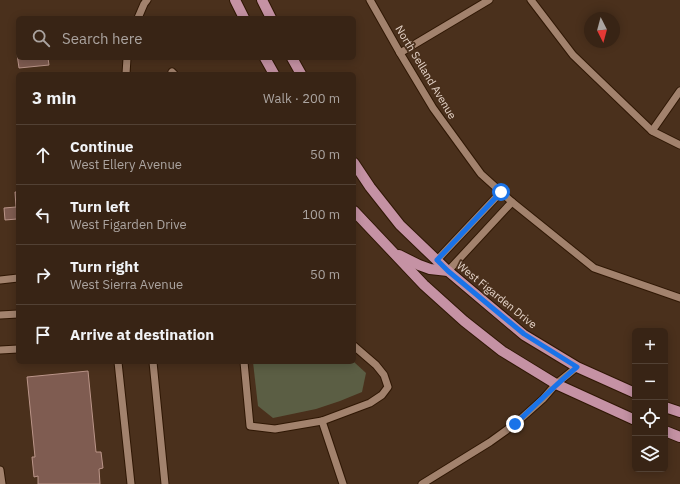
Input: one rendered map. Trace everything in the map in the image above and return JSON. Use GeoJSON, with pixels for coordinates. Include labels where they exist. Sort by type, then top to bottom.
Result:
{"type":"FeatureCollection","features":[{"type":"Feature","properties":{"kind":"main road"},"geometry":{"type":"LineString","coordinates":[[235,0],[243,16]]}},
{"type":"Feature","properties":{"kind":"main road"},"geometry":{"type":"LineString","coordinates":[[262,0],[270,16]]}},
{"type":"Feature","properties":{"kind":"main road"},"geometry":{"type":"LineString","coordinates":[[267,60],[273,72]]}},
{"type":"Feature","properties":{"kind":"main road"},"geometry":{"type":"LineString","coordinates":[[293,60],[299,72]]}},
{"type":"Feature","properties":{"kind":"main road","name":"West Figarden Drive"},"geometry":{"type":"LineString","coordinates":[[356,166],[370,187],[400,225],[448,271],[524,334],[577,367],[632,392]]}},
{"type":"Feature","properties":{"kind":"main road"},"geometry":{"type":"LineString","coordinates":[[356,212],[424,285],[464,321],[502,351],[556,384],[632,419]]}},
{"type":"Feature","properties":{"kind":"main road"},"geometry":{"type":"LineString","coordinates":[[392,251],[430,269],[448,271]]}},
{"type":"Feature","properties":{"kind":"main road"},"geometry":{"type":"LineString","coordinates":[[668,408],[680,412]]}},
{"type":"Feature","properties":{"kind":"main road"},"geometry":{"type":"LineString","coordinates":[[668,432],[680,436]]}},
{"type":"Feature","properties":{"kind":"street"},"geometry":{"type":"LineString","coordinates":[[139,16],[147,0]]}},
{"type":"Feature","properties":{"kind":"street","name":"North Selland Avenue"},"geometry":{"type":"LineString","coordinates":[[370,0],[433,108],[481,174],[512,202],[594,268],[680,298]]}},
{"type":"Feature","properties":{"kind":"street"},"geometry":{"type":"LineString","coordinates":[[400,53],[489,0]]}},
{"type":"Feature","properties":{"kind":"street"},"geometry":{"type":"LineString","coordinates":[[531,0],[573,56],[652,131],[680,145]]}},
{"type":"Feature","properties":{"kind":"street"},"geometry":{"type":"LineString","coordinates":[[126,72],[127,60]]}},
{"type":"Feature","properties":{"kind":"street"},"geometry":{"type":"LineString","coordinates":[[652,131],[680,91]]}},
{"type":"Feature","properties":{"kind":"street"},"geometry":{"type":"LineString","coordinates":[[437,260],[501,192]]}},
{"type":"Feature","properties":{"kind":"street"},"geometry":{"type":"LineString","coordinates":[[448,271],[512,202]]}},
{"type":"Feature","properties":{"kind":"street"},"geometry":{"type":"LineString","coordinates":[[0,280],[16,278]]}},
{"type":"Feature","properties":{"kind":"street"},"geometry":{"type":"LineString","coordinates":[[0,315],[16,314]]}},
{"type":"Feature","properties":{"kind":"street"},"geometry":{"type":"LineString","coordinates":[[244,364],[250,426],[275,430],[322,420],[370,403],[382,395],[388,387],[384,374],[356,348]]}},
{"type":"Feature","properties":{"kind":"street"},"geometry":{"type":"LineString","coordinates":[[0,350],[16,349]]}},
{"type":"Feature","properties":{"kind":"street"},"geometry":{"type":"LineString","coordinates":[[118,364],[131,484]]}},
{"type":"Feature","properties":{"kind":"street"},"geometry":{"type":"LineString","coordinates":[[153,364],[165,484]]}},
{"type":"Feature","properties":{"kind":"street"},"geometry":{"type":"LineString","coordinates":[[423,484],[490,442],[515,424],[543,399],[556,384],[577,367]]}},
{"type":"Feature","properties":{"kind":"street"},"geometry":{"type":"LineString","coordinates":[[322,420],[343,484]]}},
{"type":"Feature","properties":{"kind":"street"},"geometry":{"type":"LineString","coordinates":[[0,470],[2,484]]}},
{"type":"Feature","properties":{"kind":"green space"},"geometry":{"type":"Polygon","coordinates":[[[253,364],[356,364],[366,373],[362,392],[316,409],[273,418],[258,406],[253,364]]]}},
{"type":"Feature","properties":{"kind":"building"},"geometry":{"type":"Polygon","coordinates":[[[18,60],[48,60],[49,65],[19,68],[18,60]]]}},
{"type":"Feature","properties":{"kind":"building"},"geometry":{"type":"Polygon","coordinates":[[[16,207],[16,219],[5,220],[4,208],[16,207]]]}},
{"type":"Feature","properties":{"kind":"building"},"geometry":{"type":"Polygon","coordinates":[[[88,371],[96,452],[101,452],[103,468],[99,469],[100,484],[38,484],[38,476],[34,477],[32,457],[35,457],[27,377],[88,371]]]}},
{"type":"Feature","properties":{"kind":"route"},"geometry":{"type":"LineString","coordinates":[[501,192],[437,260],[448,271],[524,334],[577,367],[556,384],[543,399],[515,424]]}}]}
